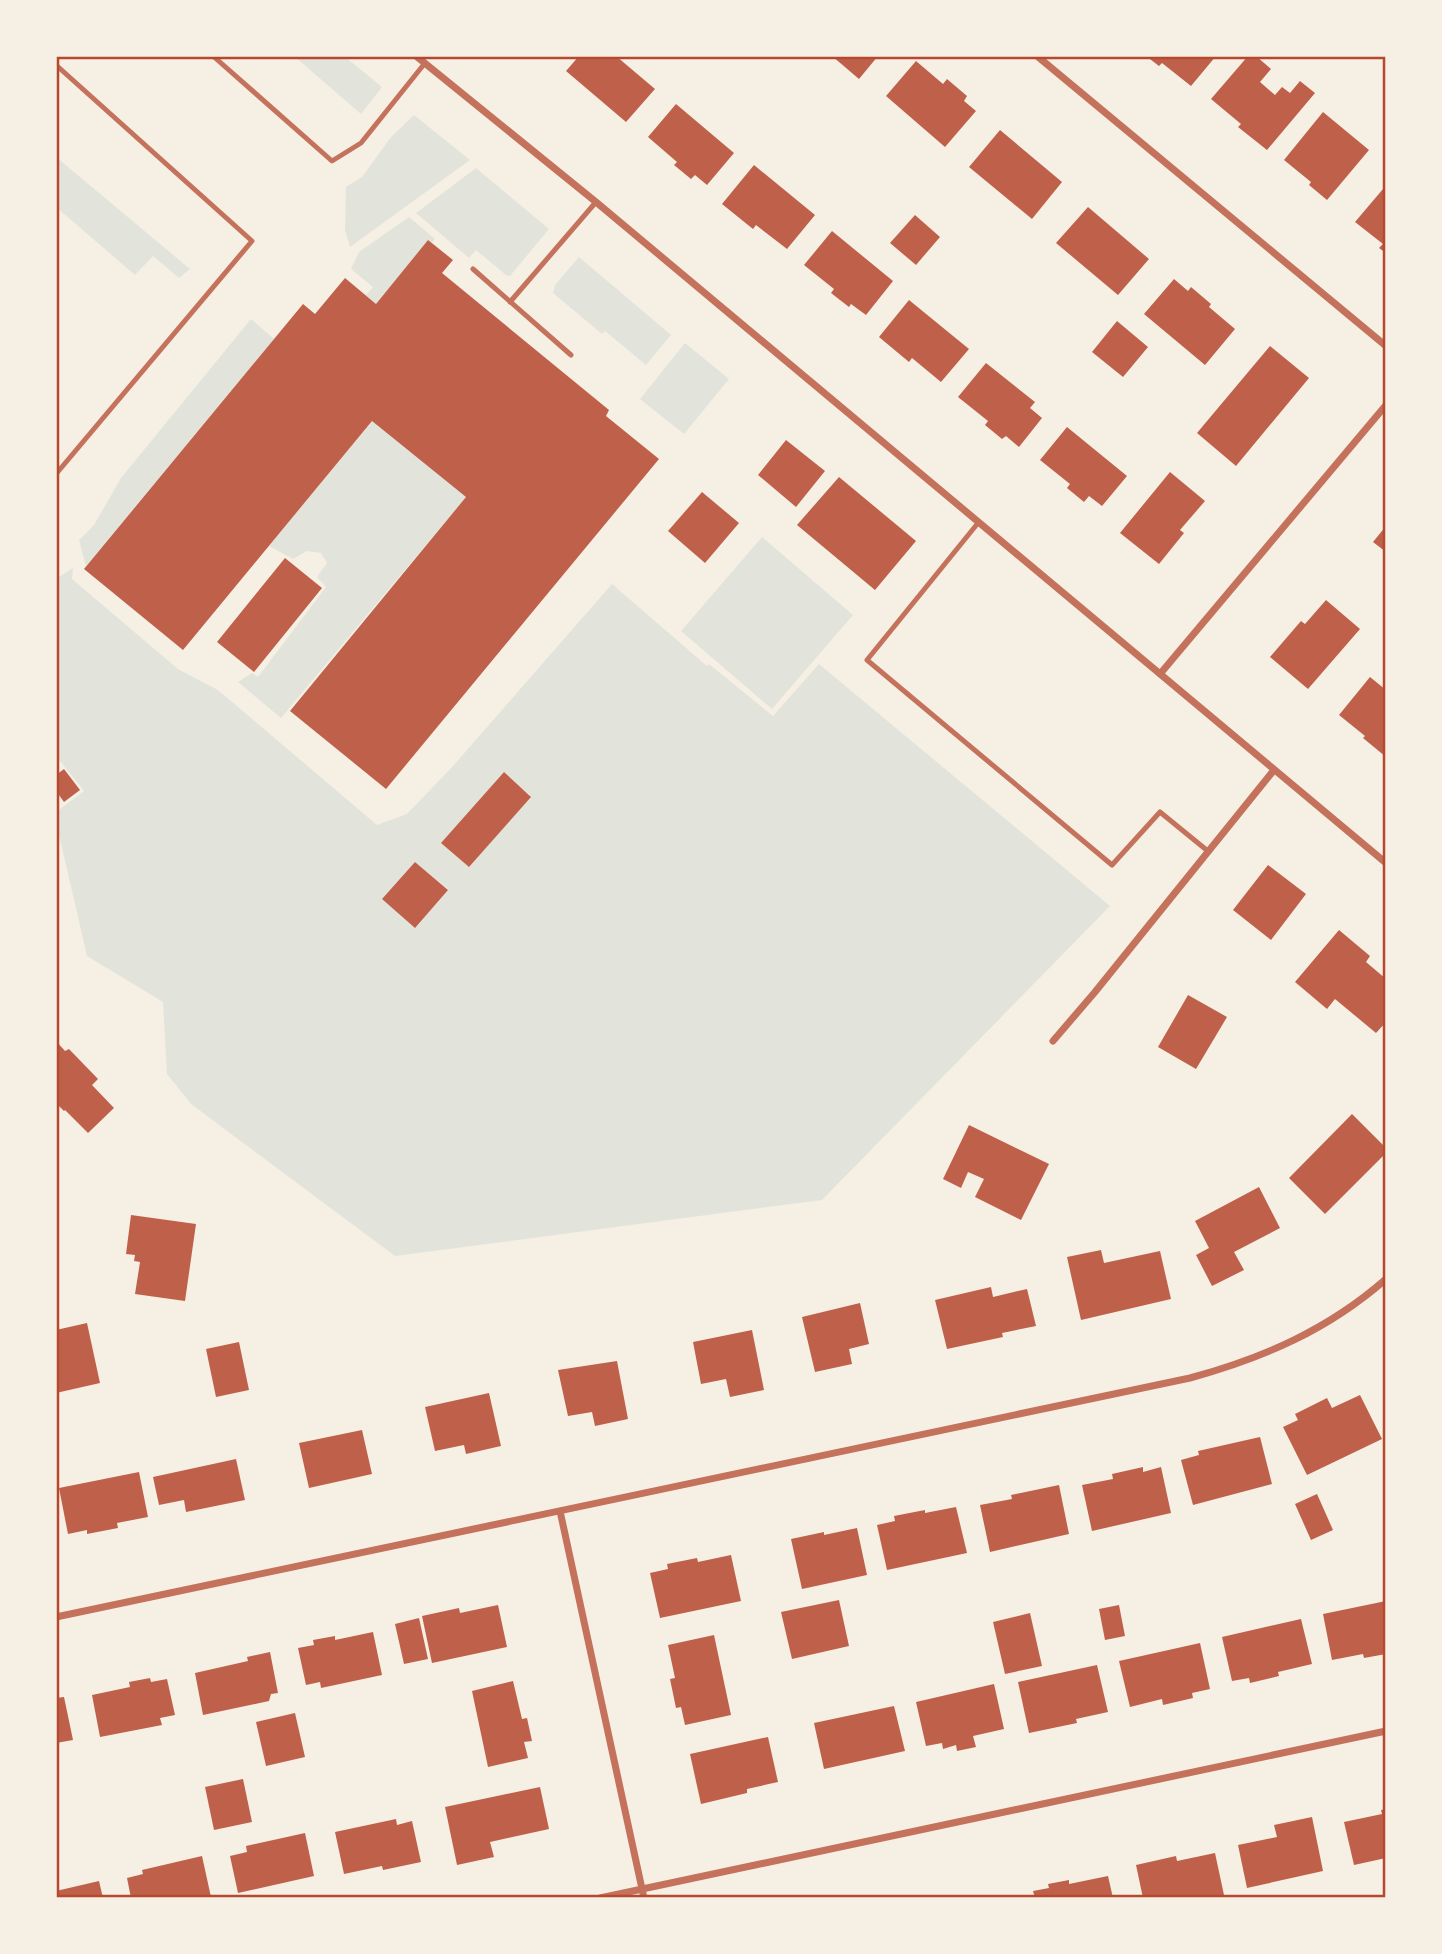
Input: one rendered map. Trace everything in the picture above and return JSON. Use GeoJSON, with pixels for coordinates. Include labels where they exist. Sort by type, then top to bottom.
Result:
{"type":"FeatureCollection","features":[{"type":"Feature","properties":{"kind":"street"},"geometry":{"type":"LineString","coordinates":[[416,56],[596,202],[1386,863]]}},
{"type":"Feature","properties":{"kind":"street"},"geometry":{"type":"LineString","coordinates":[[1037,56],[1386,346]]}},
{"type":"Feature","properties":{"kind":"street"},"geometry":{"type":"LineString","coordinates":[[1160,674],[1386,405]]}},
{"type":"Feature","properties":{"kind":"street"},"geometry":{"type":"LineString","coordinates":[[1053,1041],[1274,770]]}},
{"type":"Feature","properties":{"kind":"street"},"geometry":{"type":"LineString","coordinates":[[56,1617],[1176,1381],[1237,1365],[1285,1346],[1364,1299],[1386,1279]]}},
{"type":"Feature","properties":{"kind":"street"},"geometry":{"type":"LineString","coordinates":[[561,1511],[644,1898]]}},
{"type":"Feature","properties":{"kind":"street"},"geometry":{"type":"LineString","coordinates":[[600,1898],[1386,1731]]}},
{"type":"Feature","properties":{"kind":"lane"},"geometry":{"type":"LineString","coordinates":[[213,56],[332,161],[360,143],[425,63]]}},
{"type":"Feature","properties":{"kind":"lane"},"geometry":{"type":"LineString","coordinates":[[56,65],[252,241],[56,474]]}},
{"type":"Feature","properties":{"kind":"lane"},"geometry":{"type":"LineString","coordinates":[[510,302],[596,202]]}},
{"type":"Feature","properties":{"kind":"lane"},"geometry":{"type":"LineString","coordinates":[[473,269],[571,355]]}},
{"type":"Feature","properties":{"kind":"lane"},"geometry":{"type":"LineString","coordinates":[[978,523],[867,660],[1112,864],[1160,812],[1209,852]]}},
{"type":"Feature","properties":{"kind":"shaded area"},"geometry":{"type":"Polygon","coordinates":[[[294,56],[344,56],[382,87],[361,114],[294,56]]]}},
{"type":"Feature","properties":{"kind":"shaded area"},"geometry":{"type":"Polygon","coordinates":[[[414,115],[470,160],[350,247],[345,230],[346,187],[362,177],[391,137],[414,115]]]}},
{"type":"Feature","properties":{"kind":"shaded area"},"geometry":{"type":"Polygon","coordinates":[[[56,157],[190,269],[179,278],[153,256],[135,275],[56,207],[56,157]]]}},
{"type":"Feature","properties":{"kind":"shaded area"},"geometry":{"type":"Polygon","coordinates":[[[476,168],[549,229],[510,276],[476,250],[469,258],[416,213],[476,168]]]}},
{"type":"Feature","properties":{"kind":"shaded area"},"geometry":{"type":"Polygon","coordinates":[[[409,217],[435,239],[432,243],[428,240],[376,304],[366,295],[373,287],[351,269],[359,252],[409,217]]]}},
{"type":"Feature","properties":{"kind":"shaded area"},"geometry":{"type":"Polygon","coordinates":[[[579,257],[671,335],[646,365],[605,331],[602,334],[553,293],[555,285],[579,257]]]}},
{"type":"Feature","properties":{"kind":"shaded area"},"geometry":{"type":"Polygon","coordinates":[[[251,319],[274,339],[86,566],[79,540],[94,525],[121,478],[251,319]]]}},
{"type":"Feature","properties":{"kind":"shaded area"},"geometry":{"type":"Polygon","coordinates":[[[685,343],[729,379],[684,434],[640,399],[685,343]]]}},
{"type":"Feature","properties":{"kind":"shaded area"},"geometry":{"type":"Polygon","coordinates":[[[372,421],[466,497],[281,718],[238,682],[252,673],[258,677],[326,587],[317,577],[327,563],[321,553],[307,551],[293,559],[269,546],[372,421]]]}},
{"type":"Feature","properties":{"kind":"shaded area"},"geometry":{"type":"Polygon","coordinates":[[[762,537],[853,615],[772,709],[681,631],[762,537]]]}},
{"type":"Feature","properties":{"kind":"shaded area"},"geometry":{"type":"Polygon","coordinates":[[[73,568],[72,579],[178,669],[218,690],[377,825],[407,814],[453,766],[612,584],[707,666],[709,664],[773,716],[819,664],[1110,906],[822,1200],[395,1256],[191,1104],[167,1074],[163,1002],[87,956],[56,822],[56,812],[84,791],[56,756],[56,579],[73,568]],[[503,773],[442,842],[468,866],[530,795],[503,773]],[[415,862],[383,899],[415,927],[448,889],[415,862]]]}},
{"type":"Feature","properties":{"kind":"building"},"geometry":{"type":"Polygon","coordinates":[[[579,56],[616,56],[655,89],[626,122],[566,71],[579,56]]]}},
{"type":"Feature","properties":{"kind":"building"},"geometry":{"type":"Polygon","coordinates":[[[832,56],[878,56],[859,79],[832,56]]]}},
{"type":"Feature","properties":{"kind":"building"},"geometry":{"type":"Polygon","coordinates":[[[1146,56],[1216,56],[1191,86],[1162,63],[1159,66],[1146,56]]]}},
{"type":"Feature","properties":{"kind":"building"},"geometry":{"type":"Polygon","coordinates":[[[1248,56],[1256,56],[1271,69],[1260,82],[1275,95],[1282,87],[1290,93],[1300,81],[1315,93],[1267,150],[1238,127],[1241,124],[1211,99],[1248,56]]]}},
{"type":"Feature","properties":{"kind":"building"},"geometry":{"type":"Polygon","coordinates":[[[916,61],[943,84],[947,79],[967,96],[964,101],[976,111],[945,147],[886,96],[916,61]]]}},
{"type":"Feature","properties":{"kind":"building"},"geometry":{"type":"Polygon","coordinates":[[[676,104],[734,153],[707,185],[695,175],[691,179],[674,165],[677,162],[648,137],[676,104]]]}},
{"type":"Feature","properties":{"kind":"building"},"geometry":{"type":"Polygon","coordinates":[[[1323,112],[1369,150],[1327,200],[1309,185],[1311,182],[1284,160],[1323,112]]]}},
{"type":"Feature","properties":{"kind":"building"},"geometry":{"type":"Polygon","coordinates":[[[1000,130],[1062,182],[1032,219],[969,167],[1000,130]]]}},
{"type":"Feature","properties":{"kind":"building"},"geometry":{"type":"Polygon","coordinates":[[[754,165],[815,215],[787,249],[756,225],[753,229],[722,204],[754,165]]]}},
{"type":"Feature","properties":{"kind":"building"},"geometry":{"type":"Polygon","coordinates":[[[1383,189],[1386,192],[1386,253],[1379,248],[1383,244],[1355,222],[1383,189]]]}},
{"type":"Feature","properties":{"kind":"building"},"geometry":{"type":"Polygon","coordinates":[[[1088,207],[1149,259],[1118,295],[1056,243],[1088,207]]]}},
{"type":"Feature","properties":{"kind":"building"},"geometry":{"type":"Polygon","coordinates":[[[915,215],[940,237],[916,265],[890,243],[915,215]]]}},
{"type":"Feature","properties":{"kind":"building"},"geometry":{"type":"Polygon","coordinates":[[[832,231],[893,281],[866,315],[851,304],[849,307],[831,293],[834,289],[804,265],[832,231]]]}},
{"type":"Feature","properties":{"kind":"building"},"geometry":{"type":"Polygon","coordinates":[[[428,240],[453,260],[442,273],[609,410],[606,416],[659,459],[386,789],[290,711],[466,497],[372,421],[183,650],[84,569],[303,304],[315,314],[345,278],[376,304],[428,240]]]}},
{"type":"Feature","properties":{"kind":"building"},"geometry":{"type":"Polygon","coordinates":[[[1174,279],[1188,291],[1191,287],[1235,329],[1205,365],[1144,314],[1174,279]]]}},
{"type":"Feature","properties":{"kind":"building"},"geometry":{"type":"Polygon","coordinates":[[[909,300],[969,349],[941,382],[912,358],[909,362],[879,337],[909,300]]]}},
{"type":"Feature","properties":{"kind":"building"},"geometry":{"type":"Polygon","coordinates":[[[1117,321],[1148,347],[1123,377],[1092,352],[1117,321]]]}},
{"type":"Feature","properties":{"kind":"building"},"geometry":{"type":"Polygon","coordinates":[[[1270,346],[1309,378],[1236,466],[1197,433],[1270,346]]]}},
{"type":"Feature","properties":{"kind":"building"},"geometry":{"type":"Polygon","coordinates":[[[986,363],[1035,402],[1030,408],[1042,418],[1019,447],[1006,436],[1002,439],[985,425],[988,421],[958,397],[986,363]]]}},
{"type":"Feature","properties":{"kind":"building"},"geometry":{"type":"Polygon","coordinates":[[[1067,427],[1127,476],[1102,506],[1089,496],[1084,502],[1067,488],[1070,484],[1040,460],[1067,427]]]}},
{"type":"Feature","properties":{"kind":"building"},"geometry":{"type":"Polygon","coordinates":[[[786,440],[825,471],[796,507],[758,475],[786,440]]]}},
{"type":"Feature","properties":{"kind":"building"},"geometry":{"type":"Polygon","coordinates":[[[1170,472],[1205,501],[1180,530],[1184,533],[1159,564],[1120,533],[1170,472]]]}},
{"type":"Feature","properties":{"kind":"building"},"geometry":{"type":"Polygon","coordinates":[[[839,477],[916,541],[875,590],[797,525],[839,477]]]}},
{"type":"Feature","properties":{"kind":"building"},"geometry":{"type":"Polygon","coordinates":[[[702,492],[739,523],[705,563],[668,531],[702,492]]]}},
{"type":"Feature","properties":{"kind":"building"},"geometry":{"type":"Polygon","coordinates":[[[1386,526],[1386,552],[1373,542],[1386,526]]]}},
{"type":"Feature","properties":{"kind":"building"},"geometry":{"type":"Polygon","coordinates":[[[285,558],[322,588],[254,672],[217,642],[285,558]]]}},
{"type":"Feature","properties":{"kind":"building"},"geometry":{"type":"Polygon","coordinates":[[[1326,600],[1360,629],[1308,689],[1270,657],[1301,621],[1305,624],[1326,600]]]}},
{"type":"Feature","properties":{"kind":"building"},"geometry":{"type":"Polygon","coordinates":[[[1370,677],[1386,690],[1386,757],[1339,715],[1370,677]]]}},
{"type":"Feature","properties":{"kind":"building"},"geometry":{"type":"Polygon","coordinates":[[[64,769],[80,790],[64,802],[56,791],[56,775],[64,769]]]}},
{"type":"Feature","properties":{"kind":"building"},"geometry":{"type":"Polygon","coordinates":[[[504,772],[531,797],[469,867],[441,843],[504,772]]]}},
{"type":"Feature","properties":{"kind":"building"},"geometry":{"type":"Polygon","coordinates":[[[415,862],[448,890],[415,928],[382,899],[415,862]]]}},
{"type":"Feature","properties":{"kind":"building"},"geometry":{"type":"Polygon","coordinates":[[[1268,865],[1306,894],[1271,940],[1233,910],[1268,865]]]}},
{"type":"Feature","properties":{"kind":"building"},"geometry":{"type":"Polygon","coordinates":[[[1339,930],[1370,956],[1366,962],[1386,979],[1386,1022],[1376,1033],[1335,999],[1327,1009],[1295,982],[1339,930]]]}},
{"type":"Feature","properties":{"kind":"building"},"geometry":{"type":"Polygon","coordinates":[[[1188,995],[1227,1017],[1196,1069],[1158,1047],[1188,995]]]}},
{"type":"Feature","properties":{"kind":"building"},"geometry":{"type":"Polygon","coordinates":[[[56,1041],[65,1051],[69,1049],[98,1079],[92,1085],[114,1108],[88,1133],[56,1103],[56,1041]]]}},
{"type":"Feature","properties":{"kind":"building"},"geometry":{"type":"Polygon","coordinates":[[[1352,1114],[1386,1148],[1386,1153],[1325,1214],[1289,1178],[1352,1114]]]}},
{"type":"Feature","properties":{"kind":"building"},"geometry":{"type":"Polygon","coordinates":[[[969,1125],[1049,1164],[1021,1220],[975,1197],[984,1179],[968,1172],[961,1188],[943,1179],[969,1125]]]}},
{"type":"Feature","properties":{"kind":"building"},"geometry":{"type":"Polygon","coordinates":[[[1259,1187],[1280,1228],[1234,1252],[1244,1270],[1212,1286],[1196,1255],[1209,1248],[1195,1221],[1259,1187]]]}},
{"type":"Feature","properties":{"kind":"building"},"geometry":{"type":"Polygon","coordinates":[[[131,1215],[196,1224],[185,1301],[135,1294],[140,1262],[134,1261],[135,1255],[126,1254],[131,1215]]]}},
{"type":"Feature","properties":{"kind":"building"},"geometry":{"type":"Polygon","coordinates":[[[1101,1250],[1104,1263],[1160,1251],[1171,1299],[1081,1320],[1067,1257],[1101,1250]]]}},
{"type":"Feature","properties":{"kind":"building"},"geometry":{"type":"Polygon","coordinates":[[[991,1287],[993,1297],[1027,1289],[1036,1326],[1002,1333],[1003,1337],[947,1349],[935,1300],[991,1287]]]}},
{"type":"Feature","properties":{"kind":"building"},"geometry":{"type":"Polygon","coordinates":[[[860,1303],[869,1344],[849,1349],[852,1364],[815,1372],[802,1317],[860,1303]]]}},
{"type":"Feature","properties":{"kind":"building"},"geometry":{"type":"Polygon","coordinates":[[[87,1323],[100,1383],[56,1393],[56,1330],[87,1323]]]}},
{"type":"Feature","properties":{"kind":"building"},"geometry":{"type":"Polygon","coordinates":[[[752,1330],[764,1390],[730,1397],[726,1379],[701,1384],[693,1342],[752,1330]]]}},
{"type":"Feature","properties":{"kind":"building"},"geometry":{"type":"Polygon","coordinates":[[[239,1342],[249,1390],[216,1397],[206,1349],[239,1342]]]}},
{"type":"Feature","properties":{"kind":"building"},"geometry":{"type":"Polygon","coordinates":[[[617,1361],[628,1419],[595,1426],[592,1412],[568,1416],[558,1370],[617,1361]]]}},
{"type":"Feature","properties":{"kind":"building"},"geometry":{"type":"Polygon","coordinates":[[[489,1393],[501,1446],[466,1454],[464,1445],[435,1451],[425,1407],[489,1393]]]}},
{"type":"Feature","properties":{"kind":"building"},"geometry":{"type":"Polygon","coordinates":[[[1360,1395],[1382,1439],[1307,1475],[1283,1427],[1298,1420],[1295,1414],[1327,1398],[1332,1408],[1360,1395]]]}},
{"type":"Feature","properties":{"kind":"building"},"geometry":{"type":"Polygon","coordinates":[[[362,1430],[372,1474],[309,1488],[299,1443],[362,1430]]]}},
{"type":"Feature","properties":{"kind":"building"},"geometry":{"type":"Polygon","coordinates":[[[1260,1437],[1272,1484],[1193,1505],[1181,1460],[1199,1455],[1198,1451],[1260,1437]]]}},
{"type":"Feature","properties":{"kind":"building"},"geometry":{"type":"Polygon","coordinates":[[[236,1459],[245,1500],[186,1512],[184,1500],[159,1505],[153,1477],[236,1459]]]}},
{"type":"Feature","properties":{"kind":"building"},"geometry":{"type":"Polygon","coordinates":[[[1143,1467],[1143,1472],[1161,1467],[1171,1513],[1092,1531],[1082,1485],[1113,1479],[1112,1474],[1143,1467]]]}},
{"type":"Feature","properties":{"kind":"building"},"geometry":{"type":"Polygon","coordinates":[[[139,1472],[148,1517],[117,1523],[118,1528],[87,1534],[87,1530],[68,1534],[59,1488],[139,1472]]]}},
{"type":"Feature","properties":{"kind":"building"},"geometry":{"type":"Polygon","coordinates":[[[1059,1485],[1069,1534],[990,1552],[980,1505],[1059,1485]]]}},
{"type":"Feature","properties":{"kind":"building"},"geometry":{"type":"Polygon","coordinates":[[[1317,1494],[1333,1530],[1311,1540],[1295,1504],[1317,1494]]]}},
{"type":"Feature","properties":{"kind":"building"},"geometry":{"type":"Polygon","coordinates":[[[956,1507],[967,1553],[887,1570],[877,1525],[895,1521],[894,1516],[956,1507]]]}},
{"type":"Feature","properties":{"kind":"building"},"geometry":{"type":"Polygon","coordinates":[[[857,1528],[867,1575],[802,1589],[791,1539],[857,1528]]]}},
{"type":"Feature","properties":{"kind":"building"},"geometry":{"type":"Polygon","coordinates":[[[731,1555],[741,1601],[660,1618],[650,1573],[668,1569],[667,1564],[697,1558],[698,1562],[731,1555]]]}},
{"type":"Feature","properties":{"kind":"building"},"geometry":{"type":"Polygon","coordinates":[[[839,1600],[849,1646],[792,1659],[781,1612],[839,1600]]]}},
{"type":"Feature","properties":{"kind":"building"},"geometry":{"type":"Polygon","coordinates":[[[1386,1601],[1386,1654],[1364,1658],[1363,1654],[1332,1660],[1323,1614],[1386,1601]]]}},
{"type":"Feature","properties":{"kind":"building"},"geometry":{"type":"Polygon","coordinates":[[[498,1605],[507,1647],[432,1663],[422,1616],[459,1608],[460,1613],[498,1605]]]}},
{"type":"Feature","properties":{"kind":"building"},"geometry":{"type":"Polygon","coordinates":[[[1119,1605],[1125,1636],[1105,1640],[1099,1609],[1119,1605]]]}},
{"type":"Feature","properties":{"kind":"building"},"geometry":{"type":"Polygon","coordinates":[[[1030,1613],[1042,1666],[1005,1674],[993,1622],[1030,1613]]]}},
{"type":"Feature","properties":{"kind":"building"},"geometry":{"type":"Polygon","coordinates":[[[419,1618],[428,1659],[404,1664],[395,1624],[419,1618]]]}},
{"type":"Feature","properties":{"kind":"building"},"geometry":{"type":"Polygon","coordinates":[[[1301,1619],[1312,1664],[1278,1672],[1279,1676],[1250,1683],[1249,1678],[1232,1681],[1222,1637],[1301,1619]]]}},
{"type":"Feature","properties":{"kind":"building"},"geometry":{"type":"Polygon","coordinates":[[[373,1632],[382,1675],[321,1688],[320,1682],[306,1685],[298,1648],[314,1645],[313,1640],[335,1636],[335,1640],[373,1632]]]}},
{"type":"Feature","properties":{"kind":"building"},"geometry":{"type":"Polygon","coordinates":[[[714,1635],[731,1715],[685,1725],[681,1707],[676,1708],[670,1679],[675,1678],[668,1645],[714,1635]]]}},
{"type":"Feature","properties":{"kind":"building"},"geometry":{"type":"Polygon","coordinates":[[[1200,1643],[1210,1689],[1192,1693],[1193,1698],[1163,1705],[1162,1699],[1130,1707],[1119,1661],[1200,1643]]]}},
{"type":"Feature","properties":{"kind":"building"},"geometry":{"type":"Polygon","coordinates":[[[270,1652],[278,1693],[271,1694],[269,1701],[203,1715],[195,1673],[248,1661],[247,1657],[270,1652]]]}},
{"type":"Feature","properties":{"kind":"building"},"geometry":{"type":"Polygon","coordinates":[[[1097,1665],[1108,1712],[1076,1719],[1077,1723],[1029,1733],[1018,1682],[1097,1665]]]}},
{"type":"Feature","properties":{"kind":"building"},"geometry":{"type":"Polygon","coordinates":[[[150,1678],[151,1682],[167,1679],[175,1715],[160,1718],[162,1725],[100,1737],[92,1695],[130,1687],[129,1682],[150,1678]]]}},
{"type":"Feature","properties":{"kind":"building"},"geometry":{"type":"Polygon","coordinates":[[[513,1681],[522,1719],[527,1718],[532,1741],[524,1742],[528,1758],[488,1767],[472,1691],[513,1681]]]}},
{"type":"Feature","properties":{"kind":"building"},"geometry":{"type":"Polygon","coordinates":[[[994,1684],[1004,1729],[973,1736],[976,1747],[957,1751],[956,1745],[943,1749],[942,1743],[926,1746],[916,1702],[994,1684]]]}},
{"type":"Feature","properties":{"kind":"building"},"geometry":{"type":"Polygon","coordinates":[[[64,1697],[73,1740],[56,1743],[56,1698],[64,1697]]]}},
{"type":"Feature","properties":{"kind":"building"},"geometry":{"type":"Polygon","coordinates":[[[894,1706],[905,1751],[824,1769],[814,1723],[894,1706]]]}},
{"type":"Feature","properties":{"kind":"building"},"geometry":{"type":"Polygon","coordinates":[[[295,1713],[305,1757],[266,1766],[256,1722],[295,1713]]]}},
{"type":"Feature","properties":{"kind":"building"},"geometry":{"type":"Polygon","coordinates":[[[768,1737],[778,1782],[701,1804],[690,1754],[768,1737]]]}},
{"type":"Feature","properties":{"kind":"building"},"geometry":{"type":"Polygon","coordinates":[[[243,1779],[252,1822],[214,1830],[205,1787],[243,1779]]]}},
{"type":"Feature","properties":{"kind":"building"},"geometry":{"type":"Polygon","coordinates":[[[540,1787],[549,1829],[490,1842],[494,1857],[457,1865],[445,1807],[540,1787]]]}},
{"type":"Feature","properties":{"kind":"building"},"geometry":{"type":"Polygon","coordinates":[[[1386,1809],[1386,1858],[1354,1865],[1344,1822],[1382,1814],[1381,1810],[1386,1809]]]}},
{"type":"Feature","properties":{"kind":"building"},"geometry":{"type":"Polygon","coordinates":[[[1312,1817],[1323,1871],[1247,1888],[1238,1845],[1277,1837],[1274,1825],[1312,1817]]]}},
{"type":"Feature","properties":{"kind":"building"},"geometry":{"type":"Polygon","coordinates":[[[396,1819],[397,1825],[412,1821],[421,1862],[344,1874],[335,1832],[396,1819]]]}},
{"type":"Feature","properties":{"kind":"building"},"geometry":{"type":"Polygon","coordinates":[[[305,1833],[314,1876],[238,1893],[230,1856],[247,1852],[246,1846],[305,1833]]]}},
{"type":"Feature","properties":{"kind":"building"},"geometry":{"type":"Polygon","coordinates":[[[1215,1853],[1224,1895],[1209,1898],[1143,1898],[1136,1865],[1176,1856],[1177,1861],[1215,1853]]]}},
{"type":"Feature","properties":{"kind":"building"},"geometry":{"type":"Polygon","coordinates":[[[202,1856],[211,1897],[131,1898],[127,1878],[143,1874],[142,1870],[202,1856]]]}},
{"type":"Feature","properties":{"kind":"building"},"geometry":{"type":"Polygon","coordinates":[[[1108,1876],[1113,1898],[1035,1898],[1033,1891],[1049,1888],[1048,1884],[1069,1880],[1069,1884],[1108,1876]]]}},
{"type":"Feature","properties":{"kind":"building"},"geometry":{"type":"Polygon","coordinates":[[[99,1881],[103,1898],[56,1898],[56,1891],[99,1881]]]}}]}
